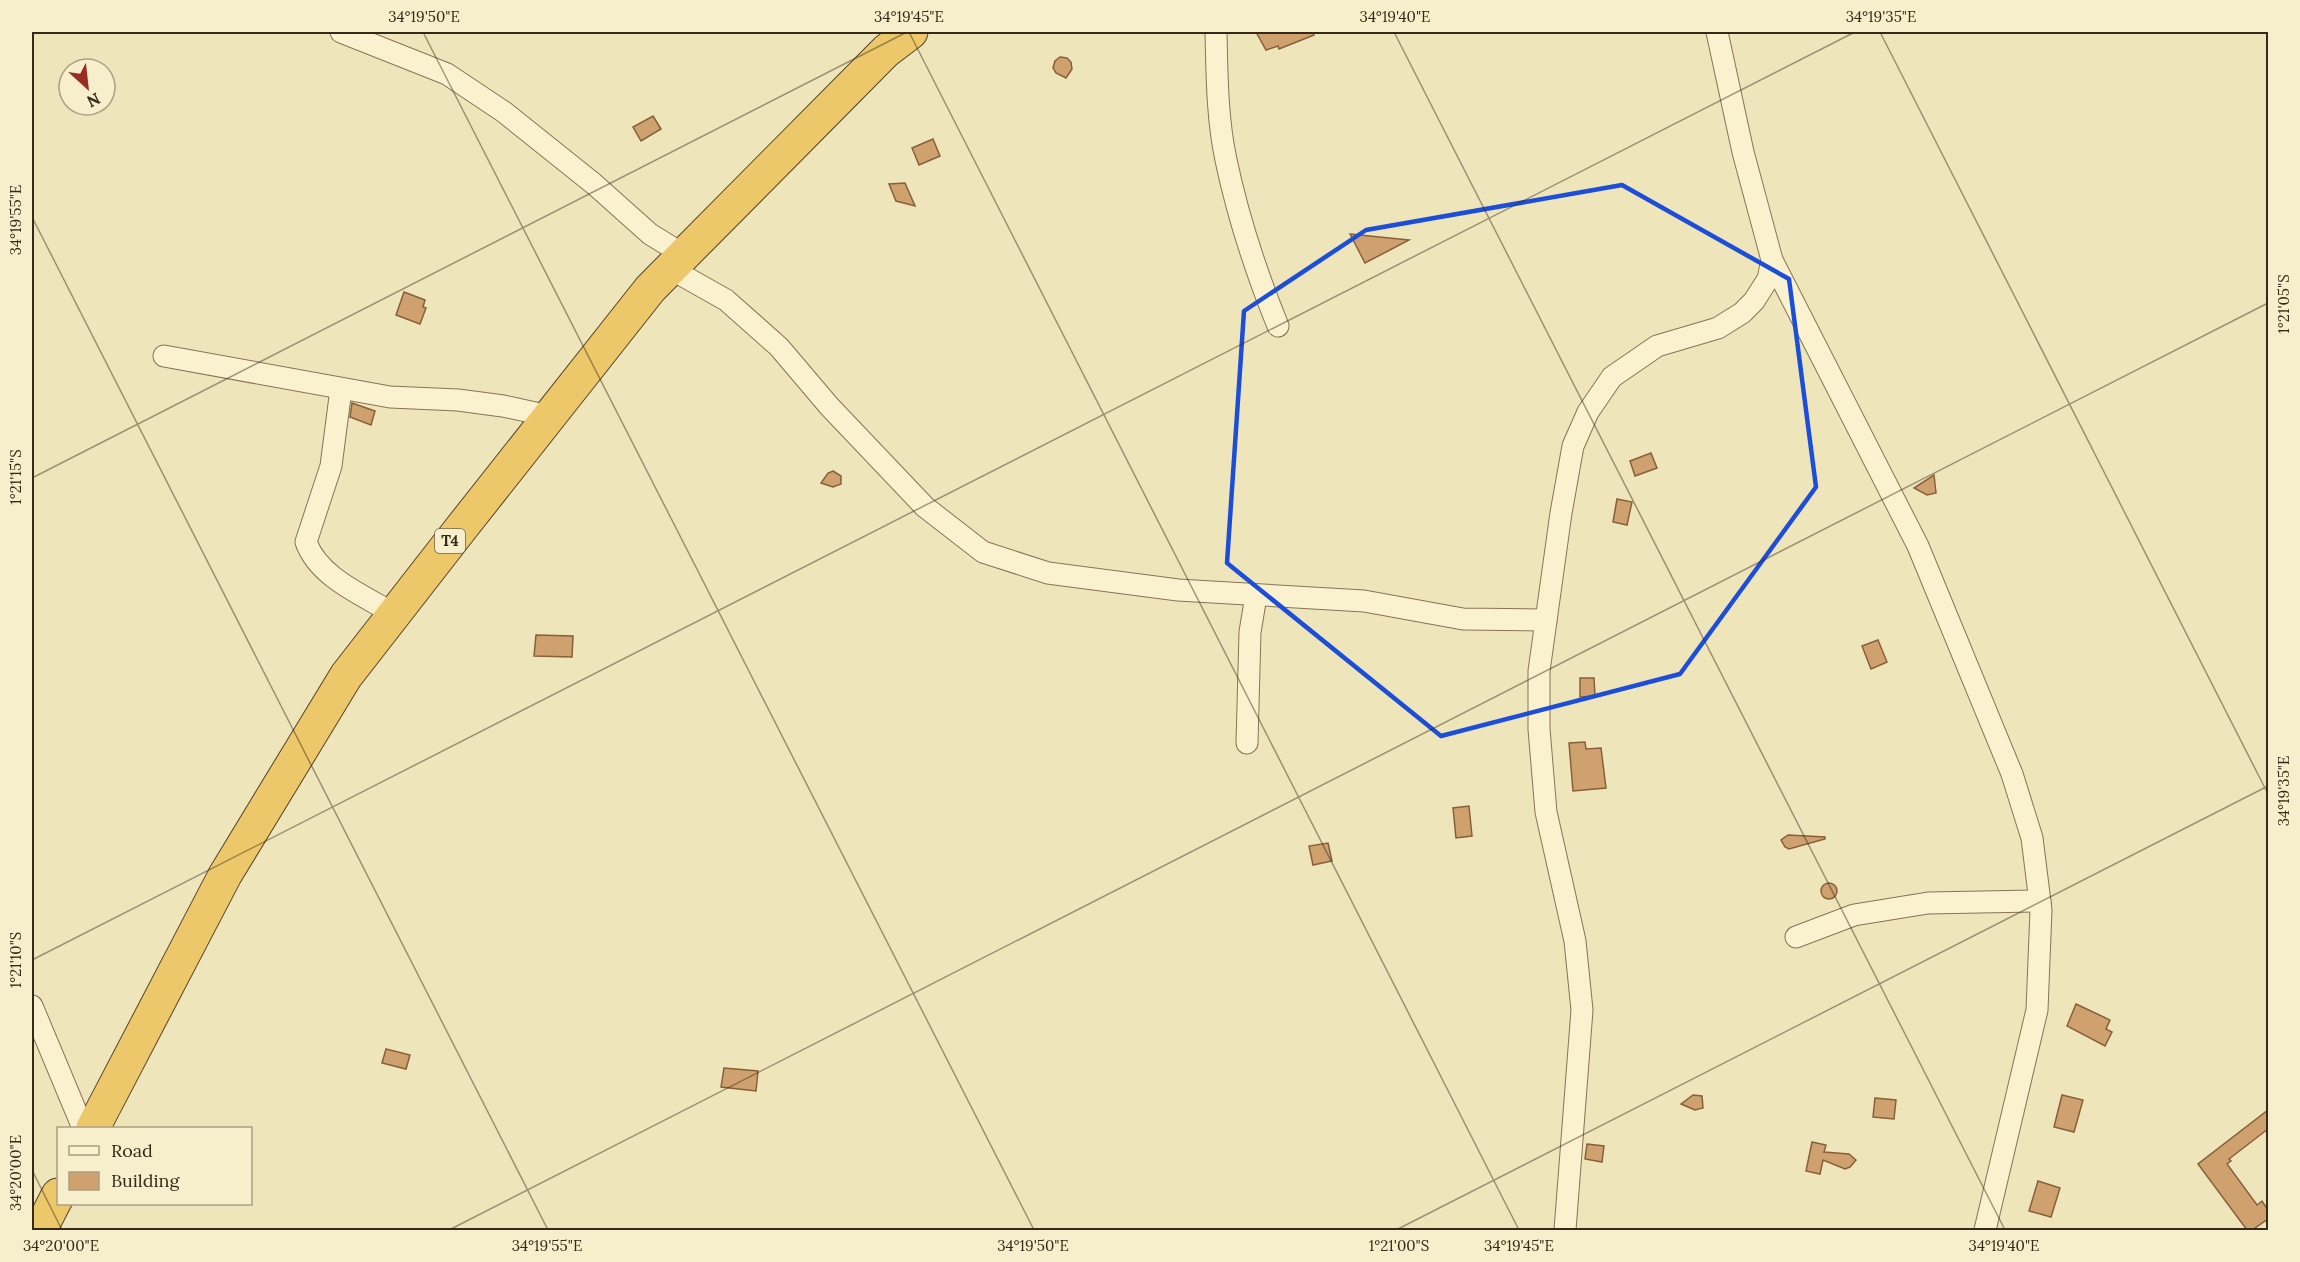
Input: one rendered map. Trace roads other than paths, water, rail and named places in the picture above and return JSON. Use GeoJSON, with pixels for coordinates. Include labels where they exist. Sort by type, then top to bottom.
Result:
{"type":"FeatureCollection","features":[{"type":"Feature","properties":{"kind":"highway","name":"T4"},"geometry":{"type":"LineString","coordinates":[[94,1127],[225,875],[346,676],[650,289],[886,51],[911,32]]}},
{"type":"Feature","properties":{"kind":"highway"},"geometry":{"type":"LineString","coordinates":[[40,1230],[57,1197]]}},
{"type":"Feature","properties":{"kind":"street"},"geometry":{"type":"LineString","coordinates":[[341,32],[447,74],[504,112],[594,184],[650,234],[677,262],[726,300],[779,347],[829,406],[925,507],[983,552],[1048,573],[1178,590],[1364,601],[1462,619],[1546,620]]}},
{"type":"Feature","properties":{"kind":"street"},"geometry":{"type":"LineString","coordinates":[[1216,32],[1219,110],[1225,158],[1261,284],[1278,326]]}},
{"type":"Feature","properties":{"kind":"street"},"geometry":{"type":"LineString","coordinates":[[1718,32],[1743,152],[1772,260],[1918,546],[2012,774],[2032,838],[2040,901],[2037,1011],[1985,1230]]}},
{"type":"Feature","properties":{"kind":"street"},"geometry":{"type":"LineString","coordinates":[[1565,1230],[1582,1010],[1575,941],[1545,812],[1539,718],[1539,671],[1561,513],[1574,446],[1588,412],[1612,377],[1657,346],[1718,328],[1742,313],[1754,301],[1768,279],[1772,260]]}},
{"type":"Feature","properties":{"kind":"street"},"geometry":{"type":"LineString","coordinates":[[164,356],[390,397],[458,400],[549,416]]}},
{"type":"Feature","properties":{"kind":"street"},"geometry":{"type":"LineString","coordinates":[[341,389],[330,466],[306,542],[314,559],[335,579],[394,614]]}},
{"type":"Feature","properties":{"kind":"street"},"geometry":{"type":"LineString","coordinates":[[1247,743],[1250,632],[1256,596]]}},
{"type":"Feature","properties":{"kind":"street"},"geometry":{"type":"LineString","coordinates":[[1796,937],[1854,915],[1928,903],[2040,901]]}},
{"type":"Feature","properties":{"kind":"street"},"geometry":{"type":"LineString","coordinates":[[32,1006],[83,1127]]}}]}
